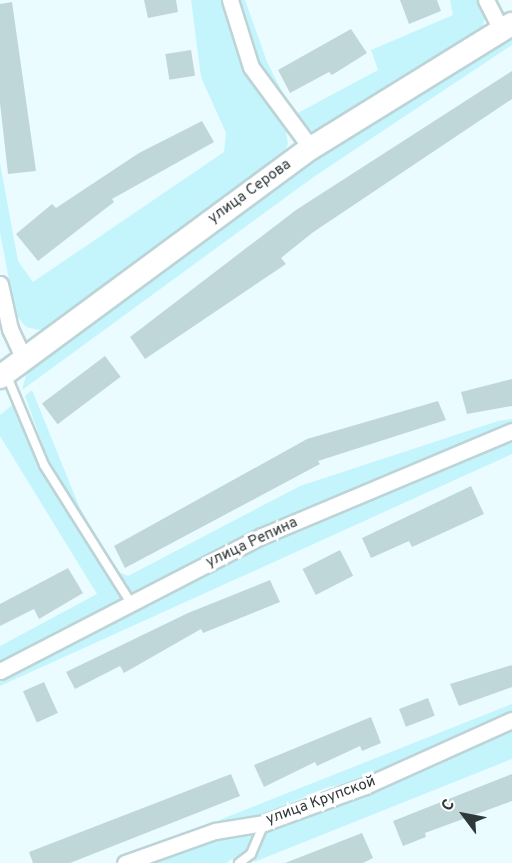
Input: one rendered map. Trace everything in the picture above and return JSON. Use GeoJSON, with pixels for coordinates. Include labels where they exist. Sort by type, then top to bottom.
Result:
{"type":"FeatureCollection","features":[{"type":"Feature","properties":{"kind":"main road","name":"улица Серова"},"geometry":{"type":"LineString","coordinates":[[3,375],[311,148],[506,27]]}},
{"type":"Feature","properties":{"kind":"street"},"geometry":{"type":"LineString","coordinates":[[230,0],[251,67],[311,148]]}},
{"type":"Feature","properties":{"kind":"street"},"geometry":{"type":"LineString","coordinates":[[486,0],[506,27]]}},
{"type":"Feature","properties":{"kind":"street"},"geometry":{"type":"LineString","coordinates":[[0,284],[10,329],[24,359]]}},
{"type":"Feature","properties":{"kind":"street","name":"улица Репина"},"geometry":{"type":"LineString","coordinates":[[0,671],[262,536],[512,431]]}},
{"type":"Feature","properties":{"kind":"street","name":"улица Крупской"},"geometry":{"type":"LineString","coordinates":[[125,863],[215,831],[264,823],[365,786],[512,720]]}},
{"type":"Feature","properties":{"kind":"lane"},"geometry":{"type":"LineString","coordinates":[[3,375],[44,465],[131,603]]}},
{"type":"Feature","properties":{"kind":"lane"},"geometry":{"type":"LineString","coordinates":[[239,863],[252,854],[264,823]]}},
{"type":"Feature","properties":{"kind":"shaded area"},"geometry":{"type":"Polygon","coordinates":[[[191,0],[222,0],[243,69],[285,125],[288,144],[281,158],[55,326],[39,330],[26,327],[16,315],[0,233],[0,163],[18,261],[33,282],[224,152],[226,133],[201,77],[191,0]]]}},
{"type":"Feature","properties":{"kind":"shaded area"},"geometry":{"type":"Polygon","coordinates":[[[236,0],[245,0],[267,62],[294,115],[378,70],[371,50],[453,15],[450,0],[478,0],[486,15],[481,31],[318,133],[312,131],[287,109],[257,62],[236,0]]]}},
{"type":"Feature","properties":{"kind":"shaded area"},"geometry":{"type":"Polygon","coordinates":[[[512,34],[512,45],[315,176],[22,390],[28,368],[317,156],[512,34]]]}},
{"type":"Feature","properties":{"kind":"shaded area"},"geometry":{"type":"Polygon","coordinates":[[[32,390],[79,506],[116,571],[128,576],[300,486],[498,421],[512,419],[512,425],[142,593],[132,593],[110,566],[49,463],[25,396],[32,390]]]}},
{"type":"Feature","properties":{"kind":"shaded area"},"geometry":{"type":"Polygon","coordinates":[[[16,402],[41,468],[124,602],[0,665],[0,646],[97,594],[0,436],[0,415],[16,402]]]}},
{"type":"Feature","properties":{"kind":"shaded area"},"geometry":{"type":"Polygon","coordinates":[[[512,438],[512,454],[0,686],[0,677],[263,543],[512,438]]]}},
{"type":"Feature","properties":{"kind":"shaded area"},"geometry":{"type":"Polygon","coordinates":[[[512,704],[512,714],[364,782],[328,787],[264,814],[212,823],[512,704]]]}},
{"type":"Feature","properties":{"kind":"shaded area"},"geometry":{"type":"Polygon","coordinates":[[[512,726],[512,759],[254,862],[267,826],[512,726]]]}},
{"type":"Feature","properties":{"kind":"shaded area"},"geometry":{"type":"Polygon","coordinates":[[[257,828],[247,849],[226,863],[140,863],[217,836],[257,828]]]}},
{"type":"Feature","properties":{"kind":"building"},"geometry":{"type":"Polygon","coordinates":[[[144,0],[176,0],[178,12],[148,18],[144,0]]]}},
{"type":"Feature","properties":{"kind":"building"},"geometry":{"type":"Polygon","coordinates":[[[400,0],[437,0],[441,11],[409,24],[400,0]]]}},
{"type":"Feature","properties":{"kind":"building"},"geometry":{"type":"Polygon","coordinates":[[[12,2],[36,171],[8,174],[0,103],[0,4],[12,2]]]}},
{"type":"Feature","properties":{"kind":"building"},"geometry":{"type":"Polygon","coordinates":[[[351,29],[367,53],[332,75],[329,72],[290,93],[278,70],[351,29]]]}},
{"type":"Feature","properties":{"kind":"building"},"geometry":{"type":"Polygon","coordinates":[[[191,50],[195,76],[169,80],[165,54],[191,50]]]}},
{"type":"Feature","properties":{"kind":"building"},"geometry":{"type":"Polygon","coordinates":[[[512,71],[512,99],[312,233],[281,258],[286,264],[145,359],[130,337],[296,210],[512,71]]]}},
{"type":"Feature","properties":{"kind":"building"},"geometry":{"type":"Polygon","coordinates":[[[202,121],[214,142],[112,199],[114,202],[38,261],[16,234],[52,204],[56,208],[139,153],[202,121]]]}},
{"type":"Feature","properties":{"kind":"building"},"geometry":{"type":"Polygon","coordinates":[[[105,356],[121,377],[58,424],[42,404],[105,356]]]}},
{"type":"Feature","properties":{"kind":"building"},"geometry":{"type":"Polygon","coordinates":[[[512,379],[512,406],[467,414],[461,392],[512,379]]]}},
{"type":"Feature","properties":{"kind":"building"},"geometry":{"type":"Polygon","coordinates":[[[438,401],[446,420],[318,461],[320,464],[125,568],[114,546],[307,439],[438,401]]]}},
{"type":"Feature","properties":{"kind":"building"},"geometry":{"type":"Polygon","coordinates":[[[471,486],[484,514],[412,547],[409,541],[371,558],[362,538],[471,486]]]}},
{"type":"Feature","properties":{"kind":"building"},"geometry":{"type":"Polygon","coordinates":[[[340,550],[353,576],[316,595],[303,569],[340,550]]]}},
{"type":"Feature","properties":{"kind":"building"},"geometry":{"type":"Polygon","coordinates":[[[68,568],[83,593],[39,619],[34,609],[0,626],[0,604],[68,568]]]}},
{"type":"Feature","properties":{"kind":"building"},"geometry":{"type":"Polygon","coordinates":[[[270,580],[280,602],[203,633],[201,629],[124,673],[120,666],[75,689],[66,672],[188,613],[270,580]]]}},
{"type":"Feature","properties":{"kind":"building"},"geometry":{"type":"Polygon","coordinates":[[[512,665],[512,687],[459,706],[450,684],[512,665]]]}},
{"type":"Feature","properties":{"kind":"building"},"geometry":{"type":"Polygon","coordinates":[[[44,682],[58,713],[37,722],[23,691],[44,682]]]}},
{"type":"Feature","properties":{"kind":"building"},"geometry":{"type":"Polygon","coordinates":[[[428,698],[435,716],[406,727],[399,709],[428,698]]]}},
{"type":"Feature","properties":{"kind":"building"},"geometry":{"type":"Polygon","coordinates":[[[371,717],[381,743],[362,751],[360,746],[317,766],[315,762],[264,787],[254,765],[371,717]]]}},
{"type":"Feature","properties":{"kind":"building"},"geometry":{"type":"Polygon","coordinates":[[[231,774],[240,796],[70,863],[33,863],[29,852],[231,774]]]}},
{"type":"Feature","properties":{"kind":"building"},"geometry":{"type":"Polygon","coordinates":[[[512,774],[512,801],[425,833],[426,837],[403,846],[393,821],[512,774]]]}},
{"type":"Feature","properties":{"kind":"building"},"geometry":{"type":"Polygon","coordinates":[[[362,833],[373,858],[363,863],[285,863],[362,833]]]}}]}
